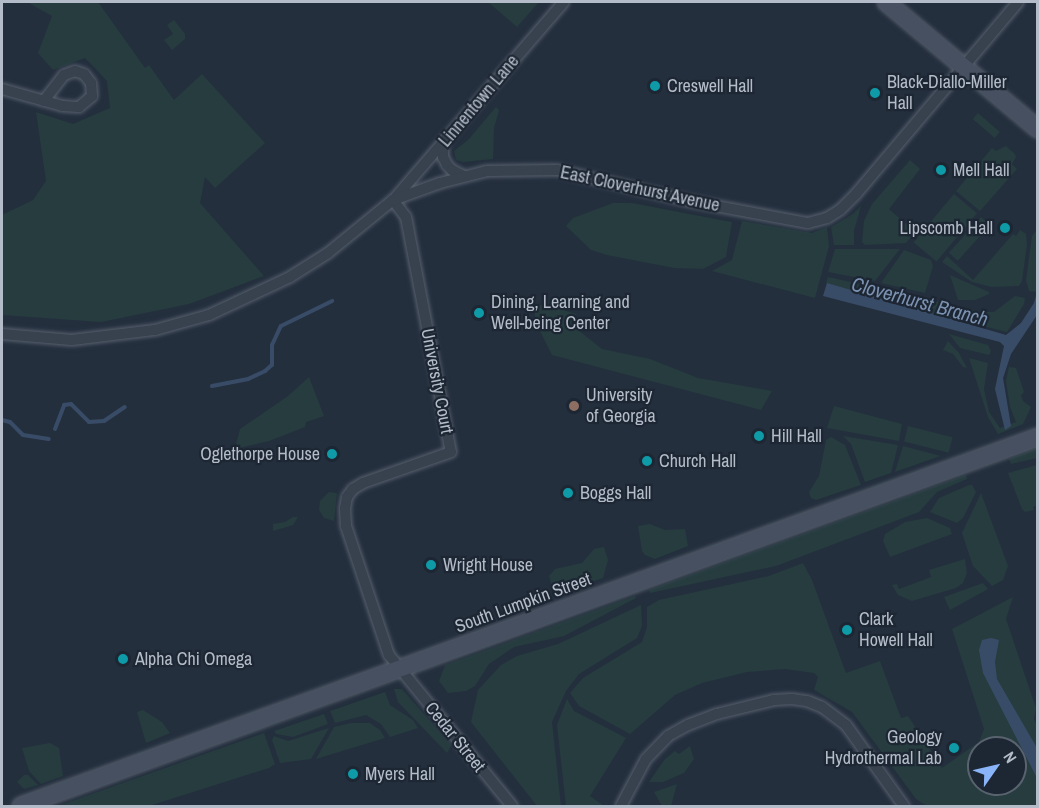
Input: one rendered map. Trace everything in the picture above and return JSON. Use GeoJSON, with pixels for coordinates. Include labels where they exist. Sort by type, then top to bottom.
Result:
{"type":"FeatureCollection","features":[{"type":"Feature","properties":{"kind":"main road"},"geometry":{"type":"LineString","coordinates":[[886,2],[1038,129]]}},
{"type":"Feature","properties":{"kind":"main road","name":"South Lumpkin Street"},"geometry":{"type":"LineString","coordinates":[[21,807],[1038,437]]}},
{"type":"Feature","properties":{"kind":"street","name":"Linnentown Lane"},"geometry":{"type":"LineString","coordinates":[[393,200],[564,2]]}},
{"type":"Feature","properties":{"kind":"street","name":"East Cloverhurst Avenue"},"geometry":{"type":"LineString","coordinates":[[2,334],[72,339],[155,330],[210,315],[290,277],[328,253],[393,200],[464,176],[487,171],[557,170],[668,196],[808,223],[827,218],[848,202],[1018,2]]}},
{"type":"Feature","properties":{"kind":"street"},"geometry":{"type":"LineString","coordinates":[[2,88],[44,101],[79,107],[92,96],[91,83],[84,74],[75,71],[64,75],[44,101]]}},
{"type":"Feature","properties":{"kind":"street"},"geometry":{"type":"LineString","coordinates":[[443,144],[443,157],[447,165],[452,171],[464,176]]}},
{"type":"Feature","properties":{"kind":"street","name":"University Court"},"geometry":{"type":"LineString","coordinates":[[393,200],[406,217],[451,452],[363,483],[348,497],[345,508],[347,529],[381,635],[389,656],[398,669]]}},
{"type":"Feature","properties":{"kind":"street","name":"Cedar Street"},"geometry":{"type":"LineString","coordinates":[[398,669],[512,807]]}},
{"type":"Feature","properties":{"kind":"street"},"geometry":{"type":"LineString","coordinates":[[621,807],[646,759],[668,736],[717,714],[774,700],[792,699],[807,701],[822,707],[846,725],[904,807]]}},
{"type":"Feature","properties":{"kind":"green space"},"geometry":{"type":"Polygon","coordinates":[[[27,2],[98,2],[145,68],[149,65],[174,100],[202,74],[265,143],[215,188],[205,177],[200,203],[264,276],[189,304],[101,322],[2,315],[2,215],[33,200],[46,181],[36,112],[73,124],[110,108],[107,81],[85,58],[53,70],[38,53],[52,16],[27,2]]]}},
{"type":"Feature","properties":{"kind":"green space"},"geometry":{"type":"Polygon","coordinates":[[[488,2],[539,2],[517,27],[488,2]]]}},
{"type":"Feature","properties":{"kind":"green space"},"geometry":{"type":"Polygon","coordinates":[[[174,20],[185,34],[185,39],[172,50],[164,40],[173,34],[167,25],[174,20]]]}},
{"type":"Feature","properties":{"kind":"green space"},"geometry":{"type":"Polygon","coordinates":[[[496,107],[499,110],[494,128],[493,159],[463,162],[456,160],[454,151],[468,140],[496,107]]]}},
{"type":"Feature","properties":{"kind":"green space"},"geometry":{"type":"Polygon","coordinates":[[[978,113],[1000,132],[995,138],[973,119],[978,113]]]}},
{"type":"Feature","properties":{"kind":"green space"},"geometry":{"type":"Polygon","coordinates":[[[1006,146],[1015,154],[1016,157],[1012,164],[1017,169],[980,211],[956,191],[992,148],[996,151],[1006,146]]]}},
{"type":"Feature","properties":{"kind":"green space"},"geometry":{"type":"Polygon","coordinates":[[[910,160],[920,169],[889,209],[915,232],[906,243],[865,245],[862,242],[864,221],[872,204],[910,160]]]}},
{"type":"Feature","properties":{"kind":"green space"},"geometry":{"type":"Polygon","coordinates":[[[954,194],[977,213],[936,262],[914,242],[954,194]]]}},
{"type":"Feature","properties":{"kind":"green space"},"geometry":{"type":"Polygon","coordinates":[[[613,203],[632,203],[732,222],[726,257],[703,269],[674,268],[591,250],[566,226],[573,218],[613,203]]]}},
{"type":"Feature","properties":{"kind":"green space"},"geometry":{"type":"Polygon","coordinates":[[[861,206],[854,231],[854,245],[834,245],[831,227],[853,214],[861,206]]]}},
{"type":"Feature","properties":{"kind":"green space"},"geometry":{"type":"Polygon","coordinates":[[[981,217],[990,225],[958,261],[949,253],[981,217]]]}},
{"type":"Feature","properties":{"kind":"green space"},"geometry":{"type":"Polygon","coordinates":[[[742,221],[812,233],[827,227],[829,246],[815,298],[712,271],[732,260],[742,221]]]}},
{"type":"Feature","properties":{"kind":"green space"},"geometry":{"type":"Polygon","coordinates":[[[1020,230],[1026,234],[1027,245],[1022,281],[1019,286],[992,287],[972,282],[942,262],[947,256],[973,280],[1013,234],[1016,236],[1020,230]]]}},
{"type":"Feature","properties":{"kind":"green space"},"geometry":{"type":"Polygon","coordinates":[[[1036,231],[1038,232],[1037,292],[1029,291],[1026,280],[1032,236],[1036,231]]]}},
{"type":"Feature","properties":{"kind":"green space"},"geometry":{"type":"Polygon","coordinates":[[[835,249],[900,249],[875,281],[828,272],[835,249]]]}},
{"type":"Feature","properties":{"kind":"green space"},"geometry":{"type":"Polygon","coordinates":[[[904,250],[931,260],[933,266],[925,293],[881,283],[904,250]]]}},
{"type":"Feature","properties":{"kind":"green space"},"geometry":{"type":"Polygon","coordinates":[[[950,275],[989,294],[975,300],[958,300],[950,275]]]}},
{"type":"Feature","properties":{"kind":"green space"},"geometry":{"type":"Polygon","coordinates":[[[828,277],[940,303],[936,316],[826,283],[828,277]]]}},
{"type":"Feature","properties":{"kind":"green space"},"geometry":{"type":"Polygon","coordinates":[[[1015,296],[1025,298],[1024,304],[1007,332],[942,316],[946,304],[980,312],[994,312],[1015,296]]]}},
{"type":"Feature","properties":{"kind":"green space"},"geometry":{"type":"Polygon","coordinates":[[[533,305],[548,305],[576,314],[578,330],[602,349],[650,359],[698,378],[772,391],[761,410],[552,355],[537,325],[533,305]]]}},
{"type":"Feature","properties":{"kind":"green space"},"geometry":{"type":"Polygon","coordinates":[[[949,334],[988,345],[991,351],[989,355],[960,348],[949,334]]]}},
{"type":"Feature","properties":{"kind":"green space"},"geometry":{"type":"Polygon","coordinates":[[[948,341],[959,353],[967,368],[963,367],[953,354],[943,350],[948,341]]]}},
{"type":"Feature","properties":{"kind":"green space"},"geometry":{"type":"Polygon","coordinates":[[[969,358],[988,363],[984,389],[989,412],[1000,428],[1016,422],[1010,407],[1006,381],[1009,367],[1016,368],[1024,392],[1021,395],[1023,401],[1031,407],[1023,424],[998,434],[988,417],[969,358]]]}},
{"type":"Feature","properties":{"kind":"green space"},"geometry":{"type":"Polygon","coordinates":[[[309,377],[324,416],[306,422],[305,427],[269,441],[239,448],[236,444],[240,429],[288,396],[309,377]]]}},
{"type":"Feature","properties":{"kind":"green space"},"geometry":{"type":"Polygon","coordinates":[[[834,406],[902,424],[899,441],[827,428],[834,406]]]}},
{"type":"Feature","properties":{"kind":"green space"},"geometry":{"type":"Polygon","coordinates":[[[908,426],[953,437],[949,453],[904,442],[908,426]]]}},
{"type":"Feature","properties":{"kind":"green space"},"geometry":{"type":"Polygon","coordinates":[[[843,436],[898,445],[891,473],[865,482],[851,444],[843,436]]]}},
{"type":"Feature","properties":{"kind":"green space"},"geometry":{"type":"Polygon","coordinates":[[[831,437],[845,445],[861,485],[816,500],[811,498],[809,492],[819,476],[826,440],[831,437]]]}},
{"type":"Feature","properties":{"kind":"green space"},"geometry":{"type":"Polygon","coordinates":[[[903,446],[941,456],[895,472],[903,446]]]}},
{"type":"Feature","properties":{"kind":"green space"},"geometry":{"type":"Polygon","coordinates":[[[1037,448],[1037,458],[1011,464],[1009,459],[1037,448]]]}},
{"type":"Feature","properties":{"kind":"green space"},"geometry":{"type":"Polygon","coordinates":[[[1037,465],[1037,505],[1033,507],[1034,510],[1025,512],[1008,473],[1037,465]]]}},
{"type":"Feature","properties":{"kind":"green space"},"geometry":{"type":"Polygon","coordinates":[[[966,475],[967,479],[937,492],[919,512],[776,566],[650,593],[649,590],[966,475]]]}},
{"type":"Feature","properties":{"kind":"green space"},"geometry":{"type":"Polygon","coordinates":[[[972,485],[976,492],[963,518],[957,523],[930,512],[939,498],[972,485]]]}},
{"type":"Feature","properties":{"kind":"green space"},"geometry":{"type":"Polygon","coordinates":[[[329,492],[337,493],[334,521],[324,518],[319,510],[320,501],[329,492]]]}},
{"type":"Feature","properties":{"kind":"green space"},"geometry":{"type":"Polygon","coordinates":[[[981,493],[1008,566],[1003,580],[992,586],[973,566],[962,533],[981,493]]]}},
{"type":"Feature","properties":{"kind":"green space"},"geometry":{"type":"Polygon","coordinates":[[[298,517],[293,525],[273,531],[273,524],[285,522],[298,517]]]}},
{"type":"Feature","properties":{"kind":"green space"},"geometry":{"type":"Polygon","coordinates":[[[927,518],[950,528],[952,534],[890,557],[883,541],[885,534],[905,522],[927,518]]]}},
{"type":"Feature","properties":{"kind":"green space"},"geometry":{"type":"Polygon","coordinates":[[[650,524],[665,530],[685,529],[688,546],[655,559],[645,555],[642,551],[638,526],[650,524]]]}},
{"type":"Feature","properties":{"kind":"green space"},"geometry":{"type":"Polygon","coordinates":[[[604,547],[608,560],[603,578],[558,594],[549,576],[555,569],[582,563],[594,549],[604,547]]]}},
{"type":"Feature","properties":{"kind":"green space"},"geometry":{"type":"Polygon","coordinates":[[[965,559],[967,573],[963,583],[956,588],[912,601],[898,595],[892,585],[897,584],[899,589],[931,577],[929,570],[965,559]]]}},
{"type":"Feature","properties":{"kind":"green space"},"geometry":{"type":"Polygon","coordinates":[[[803,563],[812,580],[846,673],[880,661],[901,718],[908,716],[942,768],[967,750],[967,796],[1027,796],[1027,736],[981,736],[984,729],[952,629],[1013,597],[1006,619],[1036,708],[1034,719],[1038,728],[1037,806],[927,806],[916,799],[852,712],[814,690],[818,677],[814,673],[785,669],[747,672],[702,683],[675,695],[630,734],[579,706],[570,693],[583,678],[642,642],[647,627],[647,607],[659,600],[769,576],[803,563]]]}},
{"type":"Feature","properties":{"kind":"green space"},"geometry":{"type":"Polygon","coordinates":[[[983,583],[988,589],[950,610],[944,597],[983,583]]]}},
{"type":"Feature","properties":{"kind":"green space"},"geometry":{"type":"Polygon","coordinates":[[[635,596],[636,598],[564,636],[514,647],[489,664],[475,686],[466,691],[448,693],[439,681],[445,665],[635,596]]]}},
{"type":"Feature","properties":{"kind":"green space"},"geometry":{"type":"Polygon","coordinates":[[[641,605],[642,626],[637,638],[579,674],[566,691],[552,722],[561,806],[537,806],[471,722],[478,690],[501,665],[517,656],[558,644],[641,605]]]}},
{"type":"Feature","properties":{"kind":"green space"},"geometry":{"type":"Polygon","coordinates":[[[394,689],[402,689],[451,745],[447,753],[398,702],[394,689]]]}},
{"type":"Feature","properties":{"kind":"green space"},"geometry":{"type":"Polygon","coordinates":[[[385,692],[390,705],[413,720],[418,728],[390,737],[381,724],[366,715],[335,723],[330,711],[385,692]]]}},
{"type":"Feature","properties":{"kind":"green space"},"geometry":{"type":"Polygon","coordinates":[[[567,699],[574,711],[626,738],[590,796],[604,806],[566,806],[557,725],[567,699]]]}},
{"type":"Feature","properties":{"kind":"green space"},"geometry":{"type":"Polygon","coordinates":[[[143,710],[162,722],[170,733],[146,743],[137,712],[143,710]]]}},
{"type":"Feature","properties":{"kind":"green space"},"geometry":{"type":"Polygon","coordinates":[[[324,714],[328,724],[293,737],[276,734],[274,731],[324,714]]]}},
{"type":"Feature","properties":{"kind":"green space"},"geometry":{"type":"Polygon","coordinates":[[[351,723],[370,723],[380,730],[385,738],[316,759],[334,727],[351,723]]]}},
{"type":"Feature","properties":{"kind":"green space"},"geometry":{"type":"Polygon","coordinates":[[[329,728],[311,759],[280,763],[272,740],[274,736],[288,741],[329,728]]]}},
{"type":"Feature","properties":{"kind":"green space"},"geometry":{"type":"Polygon","coordinates":[[[264,733],[275,764],[269,768],[149,806],[58,806],[264,733]]]}},
{"type":"Feature","properties":{"kind":"green space"},"geometry":{"type":"Polygon","coordinates":[[[50,743],[59,748],[63,776],[41,784],[29,771],[22,748],[50,743]]]}},
{"type":"Feature","properties":{"kind":"green space"},"geometry":{"type":"Polygon","coordinates":[[[690,746],[694,759],[684,773],[663,782],[649,782],[665,759],[675,751],[679,754],[690,746]]]}},
{"type":"Feature","properties":{"kind":"green space"},"geometry":{"type":"Polygon","coordinates":[[[24,775],[28,775],[38,785],[24,789],[17,782],[24,775]]]}},
{"type":"Feature","properties":{"kind":"green space"},"geometry":{"type":"Polygon","coordinates":[[[677,784],[671,806],[662,806],[654,792],[677,784]]]}},
{"type":"Feature","properties":{"kind":"water"},"geometry":{"type":"Polygon","coordinates":[[[827,283],[1006,335],[1021,323],[1034,303],[1037,292],[1037,315],[1011,354],[1003,378],[1011,426],[1005,430],[995,389],[1004,346],[1000,342],[823,296],[827,283]]]}},
{"type":"Feature","properties":{"kind":"water"},"geometry":{"type":"Polygon","coordinates":[[[991,638],[999,640],[995,662],[997,679],[1037,748],[1037,778],[1027,759],[1027,736],[1015,736],[983,673],[979,650],[982,640],[991,638]]]}},
{"type":"Feature","properties":{"kind":"waterway","name":"Cloverhurst Branch"},"geometry":{"type":"LineString","coordinates":[[212,386],[248,379],[265,371],[272,365],[272,345],[281,326],[332,301]]}},
{"type":"Feature","properties":{"kind":"waterway","name":"Cloverhurst Branch"},"geometry":{"type":"LineString","coordinates":[[55,429],[64,405],[71,404],[89,422],[104,421],[125,407]]}},
{"type":"Feature","properties":{"kind":"waterway","name":"Cloverhurst Branch"},"geometry":{"type":"LineString","coordinates":[[2,420],[10,422],[23,435],[49,439]]}},
{"type":"Feature","properties":{"kind":"place","name":"Creswell Hall"},"geometry":{"type":"Point","coordinates":[655,86]}},
{"type":"Feature","properties":{"kind":"place","name":"Black-Diallo-Miller Hall"},"geometry":{"type":"Point","coordinates":[875,93]}},
{"type":"Feature","properties":{"kind":"place","name":"Mell Hall"},"geometry":{"type":"Point","coordinates":[941,170]}},
{"type":"Feature","properties":{"kind":"place","name":"Lipscomb Hall"},"geometry":{"type":"Point","coordinates":[1005,228]}},
{"type":"Feature","properties":{"kind":"place","name":"Dining, Learning and Well-being Center"},"geometry":{"type":"Point","coordinates":[479,313]}},
{"type":"Feature","properties":{"kind":"place","name":"University of Georgia"},"geometry":{"type":"Point","coordinates":[574,406]}},
{"type":"Feature","properties":{"kind":"place","name":"Hill Hall"},"geometry":{"type":"Point","coordinates":[759,436]}},
{"type":"Feature","properties":{"kind":"place","name":"Oglethorpe House"},"geometry":{"type":"Point","coordinates":[332,454]}},
{"type":"Feature","properties":{"kind":"place","name":"Church Hall"},"geometry":{"type":"Point","coordinates":[647,461]}},
{"type":"Feature","properties":{"kind":"place","name":"Boggs Hall"},"geometry":{"type":"Point","coordinates":[568,493]}},
{"type":"Feature","properties":{"kind":"place","name":"Wright House"},"geometry":{"type":"Point","coordinates":[431,565]}},
{"type":"Feature","properties":{"kind":"place","name":"Clark Howell Hall"},"geometry":{"type":"Point","coordinates":[847,630]}},
{"type":"Feature","properties":{"kind":"place","name":"Alpha Chi Omega"},"geometry":{"type":"Point","coordinates":[123,659]}},
{"type":"Feature","properties":{"kind":"place","name":"Geology Hydrothermal Lab"},"geometry":{"type":"Point","coordinates":[954,748]}},
{"type":"Feature","properties":{"kind":"place","name":"Myers Hall"},"geometry":{"type":"Point","coordinates":[353,774]}}]}
